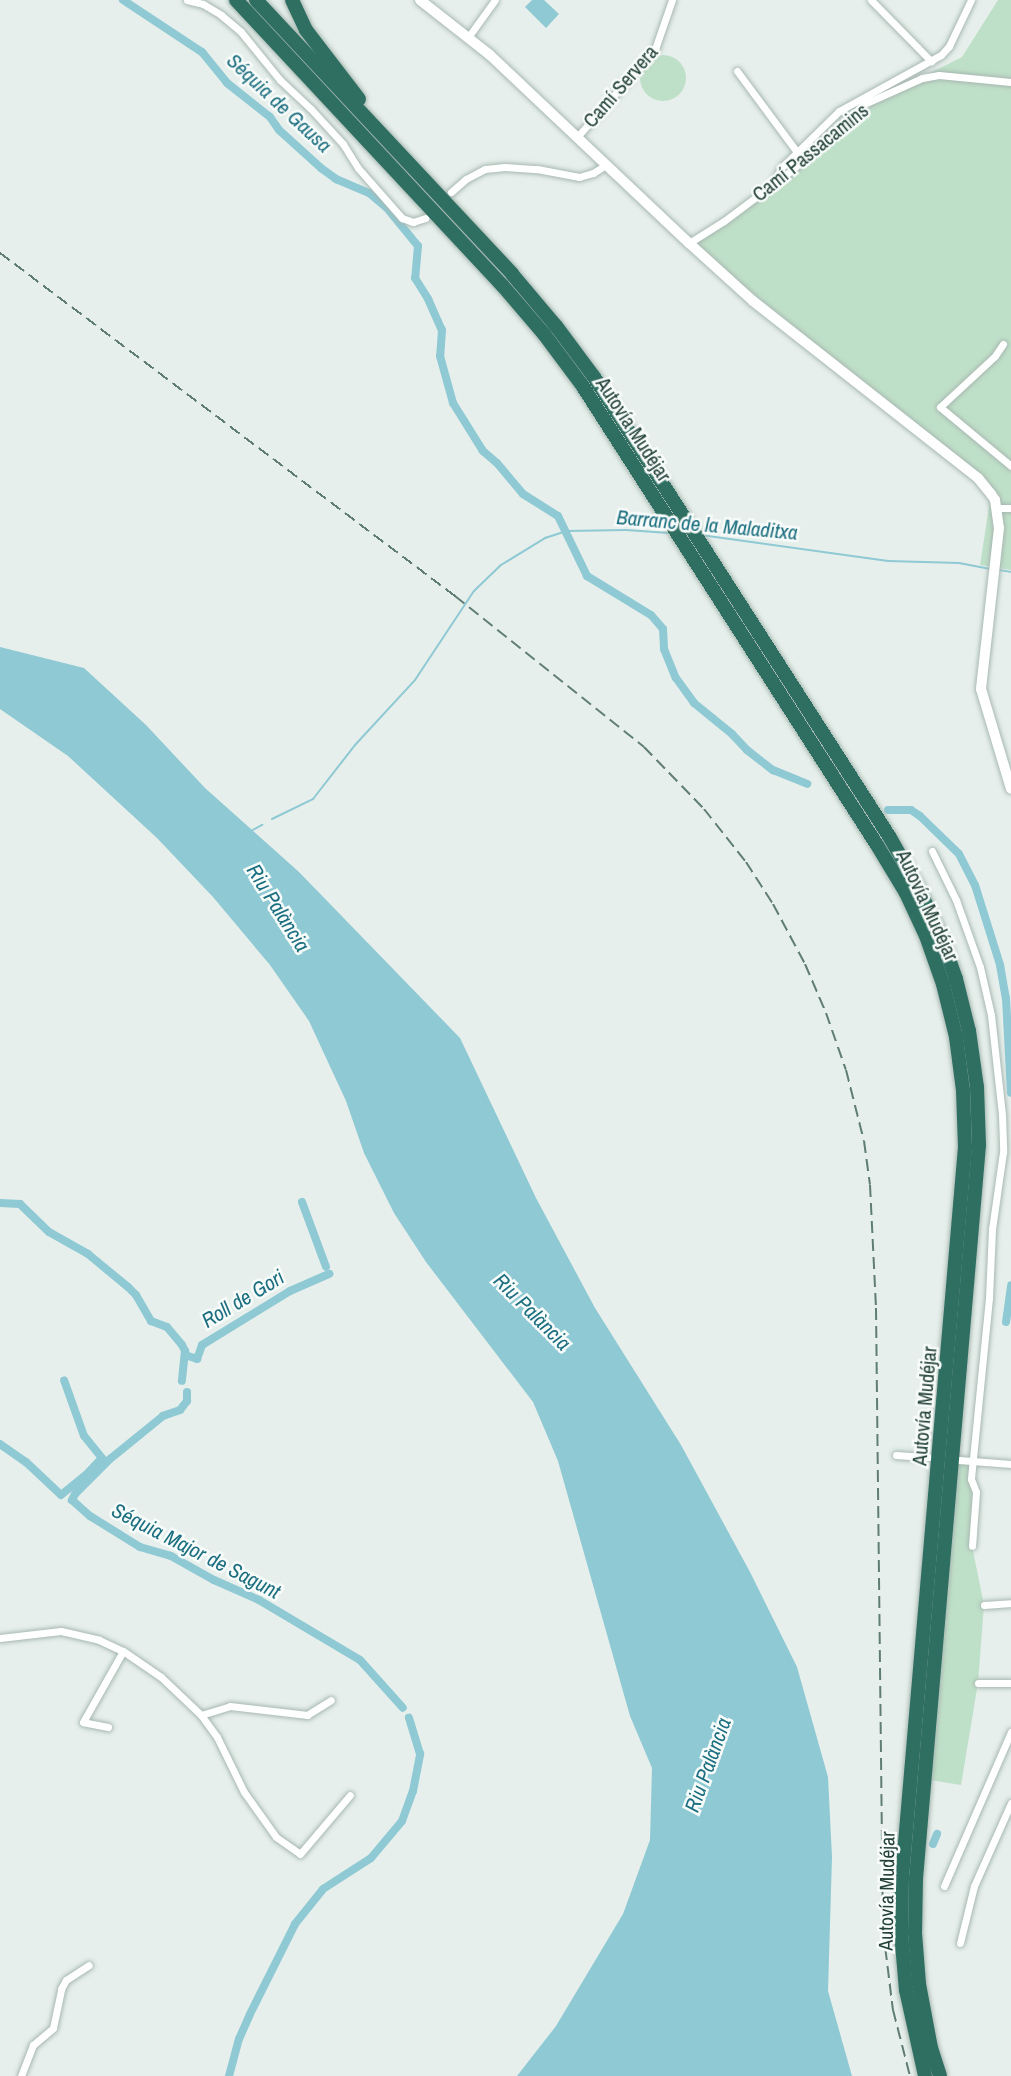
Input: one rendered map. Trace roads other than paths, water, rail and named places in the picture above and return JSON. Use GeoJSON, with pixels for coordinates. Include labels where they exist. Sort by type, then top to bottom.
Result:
{"type":"FeatureCollection","features":[{"type":"Feature","properties":{"kind":"highway"},"geometry":{"type":"LineString","coordinates":[[225,0],[301,78],[323,94]]}},
{"type":"Feature","properties":{"kind":"highway","name":"Autovía Mudéjar"},"geometry":{"type":"LineString","coordinates":[[236,0],[544,334],[582,385],[906,893],[926,936],[943,984],[956,1037],[963,1090],[965,1147],[902,1877],[901,1932],[906,1990],[925,2076]]}},
{"type":"Feature","properties":{"kind":"highway","name":"Autovía Mudéjar"},"geometry":{"type":"LineString","coordinates":[[256,0],[556,326],[594,378],[711,558],[917,885],[944,945],[969,1030],[976,1087],[979,1145],[916,1878],[915,1933],[919,1984],[931,2048],[940,2076]]}},
{"type":"Feature","properties":{"kind":"highway"},"geometry":{"type":"LineString","coordinates":[[292,0],[314,40],[422,178]]}},
{"type":"Feature","properties":{"kind":"main road"},"geometry":{"type":"LineString","coordinates":[[420,0],[468,36],[753,301],[978,478],[995,500],[999,528],[981,689],[1011,789]]}},
{"type":"Feature","properties":{"kind":"street"},"geometry":{"type":"LineString","coordinates":[[187,0],[202,4],[221,15],[241,32],[279,80],[311,109],[343,144],[358,168],[402,218],[413,222],[425,218]]}},
{"type":"Feature","properties":{"kind":"street"},"geometry":{"type":"LineString","coordinates":[[468,36],[495,0]]}},
{"type":"Feature","properties":{"kind":"street","name":"Camí Servera"},"geometry":{"type":"LineString","coordinates":[[577,137],[655,49],[672,0]]}},
{"type":"Feature","properties":{"kind":"street"},"geometry":{"type":"LineString","coordinates":[[871,0],[931,61]]}},
{"type":"Feature","properties":{"kind":"street"},"geometry":{"type":"LineString","coordinates":[[772,185],[776,175],[839,111],[941,55],[949,46],[971,0]]}},
{"type":"Feature","properties":{"kind":"street"},"geometry":{"type":"LineString","coordinates":[[737,71],[797,152]]}},
{"type":"Feature","properties":{"kind":"street","name":"Camí Passacamins"},"geometry":{"type":"LineString","coordinates":[[688,243],[772,185],[864,104],[922,78],[939,75],[1011,82]]}},
{"type":"Feature","properties":{"kind":"street"},"geometry":{"type":"LineString","coordinates":[[451,192],[466,179],[485,169],[505,166],[579,177],[593,173],[606,165]]}},
{"type":"Feature","properties":{"kind":"street"},"geometry":{"type":"LineString","coordinates":[[1004,344],[995,356],[940,407],[1011,466]]}},
{"type":"Feature","properties":{"kind":"street"},"geometry":{"type":"LineString","coordinates":[[996,508],[1011,508]]}},
{"type":"Feature","properties":{"kind":"street"},"geometry":{"type":"LineString","coordinates":[[932,851],[956,900],[980,967],[991,1015],[1002,1116],[1003,1152],[992,1230],[989,1298],[972,1461],[971,1479],[976,1492],[972,1546]]}},
{"type":"Feature","properties":{"kind":"street"},"geometry":{"type":"LineString","coordinates":[[896,1455],[927,1457]]}},
{"type":"Feature","properties":{"kind":"street"},"geometry":{"type":"LineString","coordinates":[[959,1460],[1011,1464]]}},
{"type":"Feature","properties":{"kind":"street"},"geometry":{"type":"LineString","coordinates":[[984,1605],[1011,1603]]}},
{"type":"Feature","properties":{"kind":"street"},"geometry":{"type":"LineString","coordinates":[[0,1638],[61,1631],[99,1640],[123,1652],[161,1677],[201,1715],[217,1737],[244,1792],[282,1842],[300,1854],[350,1795]]}},
{"type":"Feature","properties":{"kind":"street"},"geometry":{"type":"LineString","coordinates":[[108,1727],[83,1722],[123,1652]]}},
{"type":"Feature","properties":{"kind":"street"},"geometry":{"type":"LineString","coordinates":[[978,1683],[1011,1683]]}},
{"type":"Feature","properties":{"kind":"street"},"geometry":{"type":"LineString","coordinates":[[201,1715],[230,1706],[307,1715],[331,1700]]}},
{"type":"Feature","properties":{"kind":"street"},"geometry":{"type":"LineString","coordinates":[[944,1886],[1011,1732]]}},
{"type":"Feature","properties":{"kind":"street"},"geometry":{"type":"LineString","coordinates":[[960,1943],[974,1886],[1011,1803]]}},
{"type":"Feature","properties":{"kind":"street"},"geometry":{"type":"LineString","coordinates":[[21,2076],[33,2045],[53,2028],[61,1989],[66,1980],[89,1965]]}},
{"type":"Feature","properties":{"kind":"water"},"geometry":{"type":"Polygon","coordinates":[[[532,0],[544,0],[559,14],[546,28],[525,7],[532,0]]]}},
{"type":"Feature","properties":{"kind":"water","name":"Riu Palància"},"geometry":{"type":"Polygon","coordinates":[[[0,647],[84,668],[146,725],[205,788],[299,872],[460,1038],[536,1198],[595,1308],[681,1445],[750,1572],[797,1667],[828,1777],[832,1857],[828,1991],[852,2076],[517,2076],[556,2026],[623,1914],[650,1840],[652,1768],[630,1716],[558,1461],[533,1402],[426,1262],[394,1213],[364,1153],[346,1101],[309,1021],[270,965],[213,897],[157,838],[68,756],[0,709],[0,647]]]}},
{"type":"Feature","properties":{"kind":"waterway","name":"Séquia de Gausa"},"geometry":{"type":"LineString","coordinates":[[123,0],[202,52],[227,83],[270,117],[279,130],[321,168],[336,179],[369,193],[387,208],[418,246],[415,278],[428,299],[442,330],[440,356],[453,403],[483,451],[497,463],[523,494],[558,516],[587,576],[651,615],[663,629],[664,649],[676,678],[694,703],[773,770],[807,784]]}},
{"type":"Feature","properties":{"kind":"waterway","name":"Barranc de la Maladitxa"},"geometry":{"type":"LineString","coordinates":[[272,819],[313,799],[355,745],[415,680],[474,591],[501,565],[545,538],[566,531],[626,530],[669,533]]}},
{"type":"Feature","properties":{"kind":"waterway","name":"Barranc de la Maladitxa"},"geometry":{"type":"LineString","coordinates":[[701,535],[888,561],[959,563],[990,569]]}},
{"type":"Feature","properties":{"kind":"waterway","name":"Barranc de la Maladitxa"},"geometry":{"type":"LineString","coordinates":[[999,570],[1011,572]]}},
{"type":"Feature","properties":{"kind":"waterway","name":"Séquia de Gausa"},"geometry":{"type":"LineString","coordinates":[[888,810],[911,810],[920,816],[959,854],[975,885],[1000,965],[1006,998],[1011,1093]]}},
{"type":"Feature","properties":{"kind":"waterway","name":"Barranc de la Maladitxa"},"geometry":{"type":"LineString","coordinates":[[251,831],[262,825]]}},
{"type":"Feature","properties":{"kind":"waterway","name":"Roll de Gori"},"geometry":{"type":"LineString","coordinates":[[302,1202],[326,1267]]}},
{"type":"Feature","properties":{"kind":"waterway","name":"Séquia Major de Sagunt"},"geometry":{"type":"LineString","coordinates":[[0,1203],[20,1204],[49,1232],[88,1254],[128,1287],[136,1295],[151,1321],[167,1327],[182,1345],[185,1351],[182,1381]]}},
{"type":"Feature","properties":{"kind":"waterway","name":"Roll de Gori"},"geometry":{"type":"LineString","coordinates":[[185,1355],[197,1359],[202,1345],[290,1291],[329,1274]]}},
{"type":"Feature","properties":{"kind":"waterway","name":"Séquia de Gausa"},"geometry":{"type":"LineString","coordinates":[[1006,1322],[1011,1285]]}},
{"type":"Feature","properties":{"kind":"waterway"},"geometry":{"type":"LineString","coordinates":[[0,1444],[26,1462],[61,1495],[86,1475],[102,1458],[84,1436],[64,1380]]}},
{"type":"Feature","properties":{"kind":"waterway","name":"Séquia Major de Sagunt"},"geometry":{"type":"LineString","coordinates":[[187,1392],[187,1401],[180,1410],[163,1416],[110,1459],[75,1494],[72,1500],[90,1516],[140,1547],[171,1556],[214,1580],[259,1600],[360,1660],[403,1708]]}},
{"type":"Feature","properties":{"kind":"waterway","name":"Séquia Major de Sagunt"},"geometry":{"type":"LineString","coordinates":[[229,2076],[239,2039],[295,1924],[323,1889],[371,1858],[402,1821],[413,1791],[420,1754],[409,1718]]}},
{"type":"Feature","properties":{"kind":"waterway","name":"Séquia de Gausa"},"geometry":{"type":"LineString","coordinates":[[933,1844],[937,1834]]}},
{"type":"Feature","properties":{"kind":"railway"},"geometry":{"type":"LineString","coordinates":[[0,253],[455,596],[644,747],[704,809],[746,862],[773,904],[805,964],[826,1013],[846,1070],[864,1141],[870,1185],[876,1308],[883,1930],[893,2010],[910,2076]]}}]}
